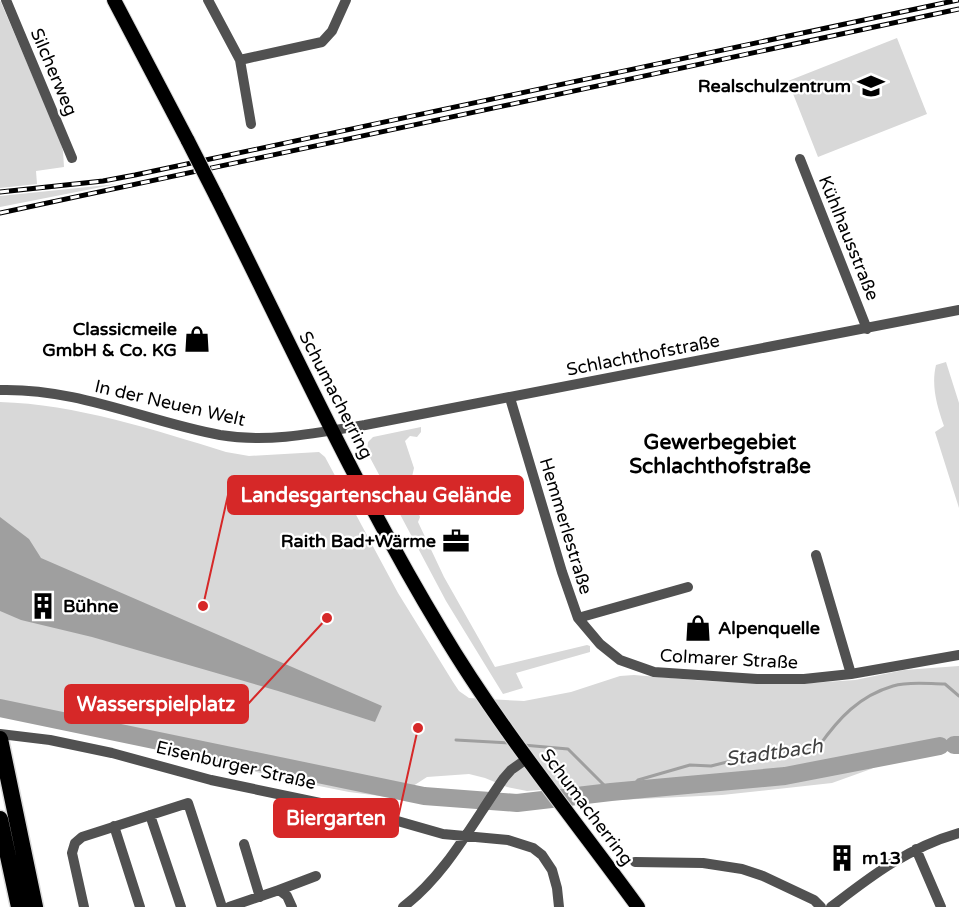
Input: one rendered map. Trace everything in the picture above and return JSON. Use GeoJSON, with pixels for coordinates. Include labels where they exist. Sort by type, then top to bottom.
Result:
{"type":"FeatureCollection","features":[{"type":"Feature","properties":{"kind":"highway"},"geometry":{"type":"LineString","coordinates":[[1,740],[35,907]]}},
{"type":"Feature","properties":{"kind":"highway"},"geometry":{"type":"LineString","coordinates":[[0,819],[19,907]]}},
{"type":"Feature","properties":{"kind":"main road","name":"Schumacherring"},"geometry":{"type":"LineString","coordinates":[[114,0],[216,196],[333,431],[441,631],[501,721],[638,907]]}},
{"type":"Feature","properties":{"kind":"street","name":"Silcherweg"},"geometry":{"type":"LineString","coordinates":[[6,0],[72,158]]}},
{"type":"Feature","properties":{"kind":"street"},"geometry":{"type":"LineString","coordinates":[[208,0],[240,60],[251,124]]}},
{"type":"Feature","properties":{"kind":"street"},"geometry":{"type":"LineString","coordinates":[[240,60],[322,42],[332,32],[346,0]]}},
{"type":"Feature","properties":{"kind":"street","name":"Kühlhausstraße"},"geometry":{"type":"LineString","coordinates":[[800,159],[867,329]]}},
{"type":"Feature","properties":{"kind":"street","name":"Schlachthofstraße"},"geometry":{"type":"LineString","coordinates":[[333,431],[959,310]]}},
{"type":"Feature","properties":{"kind":"street","name":"In der Neuen Welt"},"geometry":{"type":"LineString","coordinates":[[0,390],[33,390],[65,394],[187,427],[239,437],[280,438],[333,431]]}},
{"type":"Feature","properties":{"kind":"street","name":"Hemmerlestraße"},"geometry":{"type":"LineString","coordinates":[[510,398],[578,618],[591,636],[610,653]]}},
{"type":"Feature","properties":{"kind":"street"},"geometry":{"type":"LineString","coordinates":[[816,555],[850,674]]}},
{"type":"Feature","properties":{"kind":"street"},"geometry":{"type":"LineString","coordinates":[[578,618],[688,587]]}},
{"type":"Feature","properties":{"kind":"street","name":"Colmarer Straße"},"geometry":{"type":"LineString","coordinates":[[610,653],[629,664],[654,672],[766,680],[850,674],[959,655]]}},
{"type":"Feature","properties":{"kind":"street","name":"Eisenburger Straße"},"geometry":{"type":"LineString","coordinates":[[1,740],[50,740],[112,753],[211,780],[373,814],[443,834],[508,840],[533,848],[542,855],[552,870],[558,888],[559,907]]}},
{"type":"Feature","properties":{"kind":"street"},"geometry":{"type":"LineString","coordinates":[[403,907],[424,890],[446,864],[491,796],[525,753]]}},
{"type":"Feature","properties":{"kind":"street"},"geometry":{"type":"LineString","coordinates":[[84,907],[73,848],[82,837],[188,803],[222,907]]}},
{"type":"Feature","properties":{"kind":"street"},"geometry":{"type":"LineString","coordinates":[[150,815],[181,907]]}},
{"type":"Feature","properties":{"kind":"street"},"geometry":{"type":"LineString","coordinates":[[114,826],[140,907]]}},
{"type":"Feature","properties":{"kind":"street"},"geometry":{"type":"LineString","coordinates":[[831,907],[877,872],[916,849],[959,833]]}},
{"type":"Feature","properties":{"kind":"street"},"geometry":{"type":"LineString","coordinates":[[244,844],[260,897]]}},
{"type":"Feature","properties":{"kind":"street"},"geometry":{"type":"LineString","coordinates":[[916,849],[941,907]]}},
{"type":"Feature","properties":{"kind":"street"},"geometry":{"type":"LineString","coordinates":[[635,862],[703,863],[742,869],[764,876],[814,900],[821,907]]}},
{"type":"Feature","properties":{"kind":"street"},"geometry":{"type":"LineString","coordinates":[[229,907],[316,876]]}},
{"type":"Feature","properties":{"kind":"street"},"geometry":{"type":"LineString","coordinates":[[279,890],[287,896],[292,907]]}},
{"type":"Feature","properties":{"kind":"shaded area"},"geometry":{"type":"Polygon","coordinates":[[[0,0],[60,140],[64,167],[36,171],[37,184],[0,188],[0,0]]]}},
{"type":"Feature","properties":{"kind":"shaded area"},"geometry":{"type":"Polygon","coordinates":[[[897,38],[927,114],[818,157],[788,81],[897,38]]]}},
{"type":"Feature","properties":{"kind":"shaded area"},"geometry":{"type":"Polygon","coordinates":[[[117,184],[0,207],[0,196],[117,184]]]}},
{"type":"Feature","properties":{"kind":"shaded area"},"geometry":{"type":"Polygon","coordinates":[[[946,362],[959,403],[959,508],[935,432],[944,426],[934,381],[936,365],[946,362]]]}},
{"type":"Feature","properties":{"kind":"shaded area"},"geometry":{"type":"Polygon","coordinates":[[[0,402],[86,413],[143,427],[226,452],[249,456],[319,452],[325,457],[398,593],[459,691],[469,698],[524,701],[571,692],[620,676],[634,675],[706,681],[797,684],[855,680],[904,670],[959,666],[959,750],[935,750],[910,754],[886,761],[832,783],[722,795],[596,801],[585,798],[568,788],[527,791],[469,774],[427,777],[410,788],[388,797],[349,792],[274,777],[140,738],[64,719],[0,713],[0,402]]]}},
{"type":"Feature","properties":{"kind":"shaded area"},"geometry":{"type":"Polygon","coordinates":[[[421,427],[421,432],[417,437],[410,436],[405,441],[414,468],[409,490],[420,517],[418,522],[444,577],[495,667],[587,645],[590,646],[590,652],[516,673],[523,688],[503,694],[446,601],[367,452],[368,442],[373,437],[421,427]]]}},
{"type":"Feature","properties":{"kind":"shaded area"},"geometry":{"type":"Polygon","coordinates":[[[0,517],[29,539],[41,558],[382,706],[375,722],[92,637],[21,620],[0,611],[0,517]]]}},
{"type":"Feature","properties":{"kind":"waterway"},"geometry":{"type":"LineString","coordinates":[[629,790],[638,780],[690,765],[711,766],[751,756],[819,746],[834,726],[860,702],[881,690],[899,684],[945,684],[959,696]]}},
{"type":"Feature","properties":{"kind":"waterway"},"geometry":{"type":"LineString","coordinates":[[0,708],[424,796],[517,803],[785,776],[940,746]]}},
{"type":"Feature","properties":{"kind":"waterway"},"geometry":{"type":"LineString","coordinates":[[456,740],[510,743]]}},
{"type":"Feature","properties":{"kind":"waterway"},"geometry":{"type":"LineString","coordinates":[[523,745],[568,749],[611,792]]}},
{"type":"Feature","properties":{"kind":"waterway","name":"Stadtbach"},"geometry":{"type":"LineString","coordinates":[[954,745],[959,745]]}},
{"type":"Feature","properties":{"kind":"railway"},"geometry":{"type":"LineString","coordinates":[[0,192],[103,181],[135,175],[958,0]]}},
{"type":"Feature","properties":{"kind":"railway"},"geometry":{"type":"LineString","coordinates":[[0,213],[959,9]]}},
{"type":"Feature","properties":{"kind":"place","name":"Realschulzentrum"},"geometry":{"type":"Point","coordinates":[871,86]}},
{"type":"Feature","properties":{"kind":"place","name":"Classicmeile GmbH & Co. KG"},"geometry":{"type":"Point","coordinates":[197,339]}},
{"type":"Feature","properties":{"kind":"place","name":"Raith Bad+Wärme"},"geometry":{"type":"Point","coordinates":[456,541]}},
{"type":"Feature","properties":{"kind":"place","name":"Bühne"},"geometry":{"type":"Point","coordinates":[43,606]}},
{"type":"Feature","properties":{"kind":"place","name":"Landesgartenschau Gelände"},"geometry":{"type":"Point","coordinates":[203,606]}},
{"type":"Feature","properties":{"kind":"place","name":"Wasserspielplatz"},"geometry":{"type":"Point","coordinates":[327,618]}},
{"type":"Feature","properties":{"kind":"place","name":"Alpenquelle"},"geometry":{"type":"Point","coordinates":[698,628]}},
{"type":"Feature","properties":{"kind":"place","name":"Biergarten"},"geometry":{"type":"Point","coordinates":[418,728]}},
{"type":"Feature","properties":{"kind":"place","name":"m13"},"geometry":{"type":"Point","coordinates":[842,858]}},
{"type":"Feature","properties":{"kind":"district","name":"Gewerbegebiet Schlachthofstraße"},"geometry":{"type":"Point","coordinates":[720,454]}}]}
